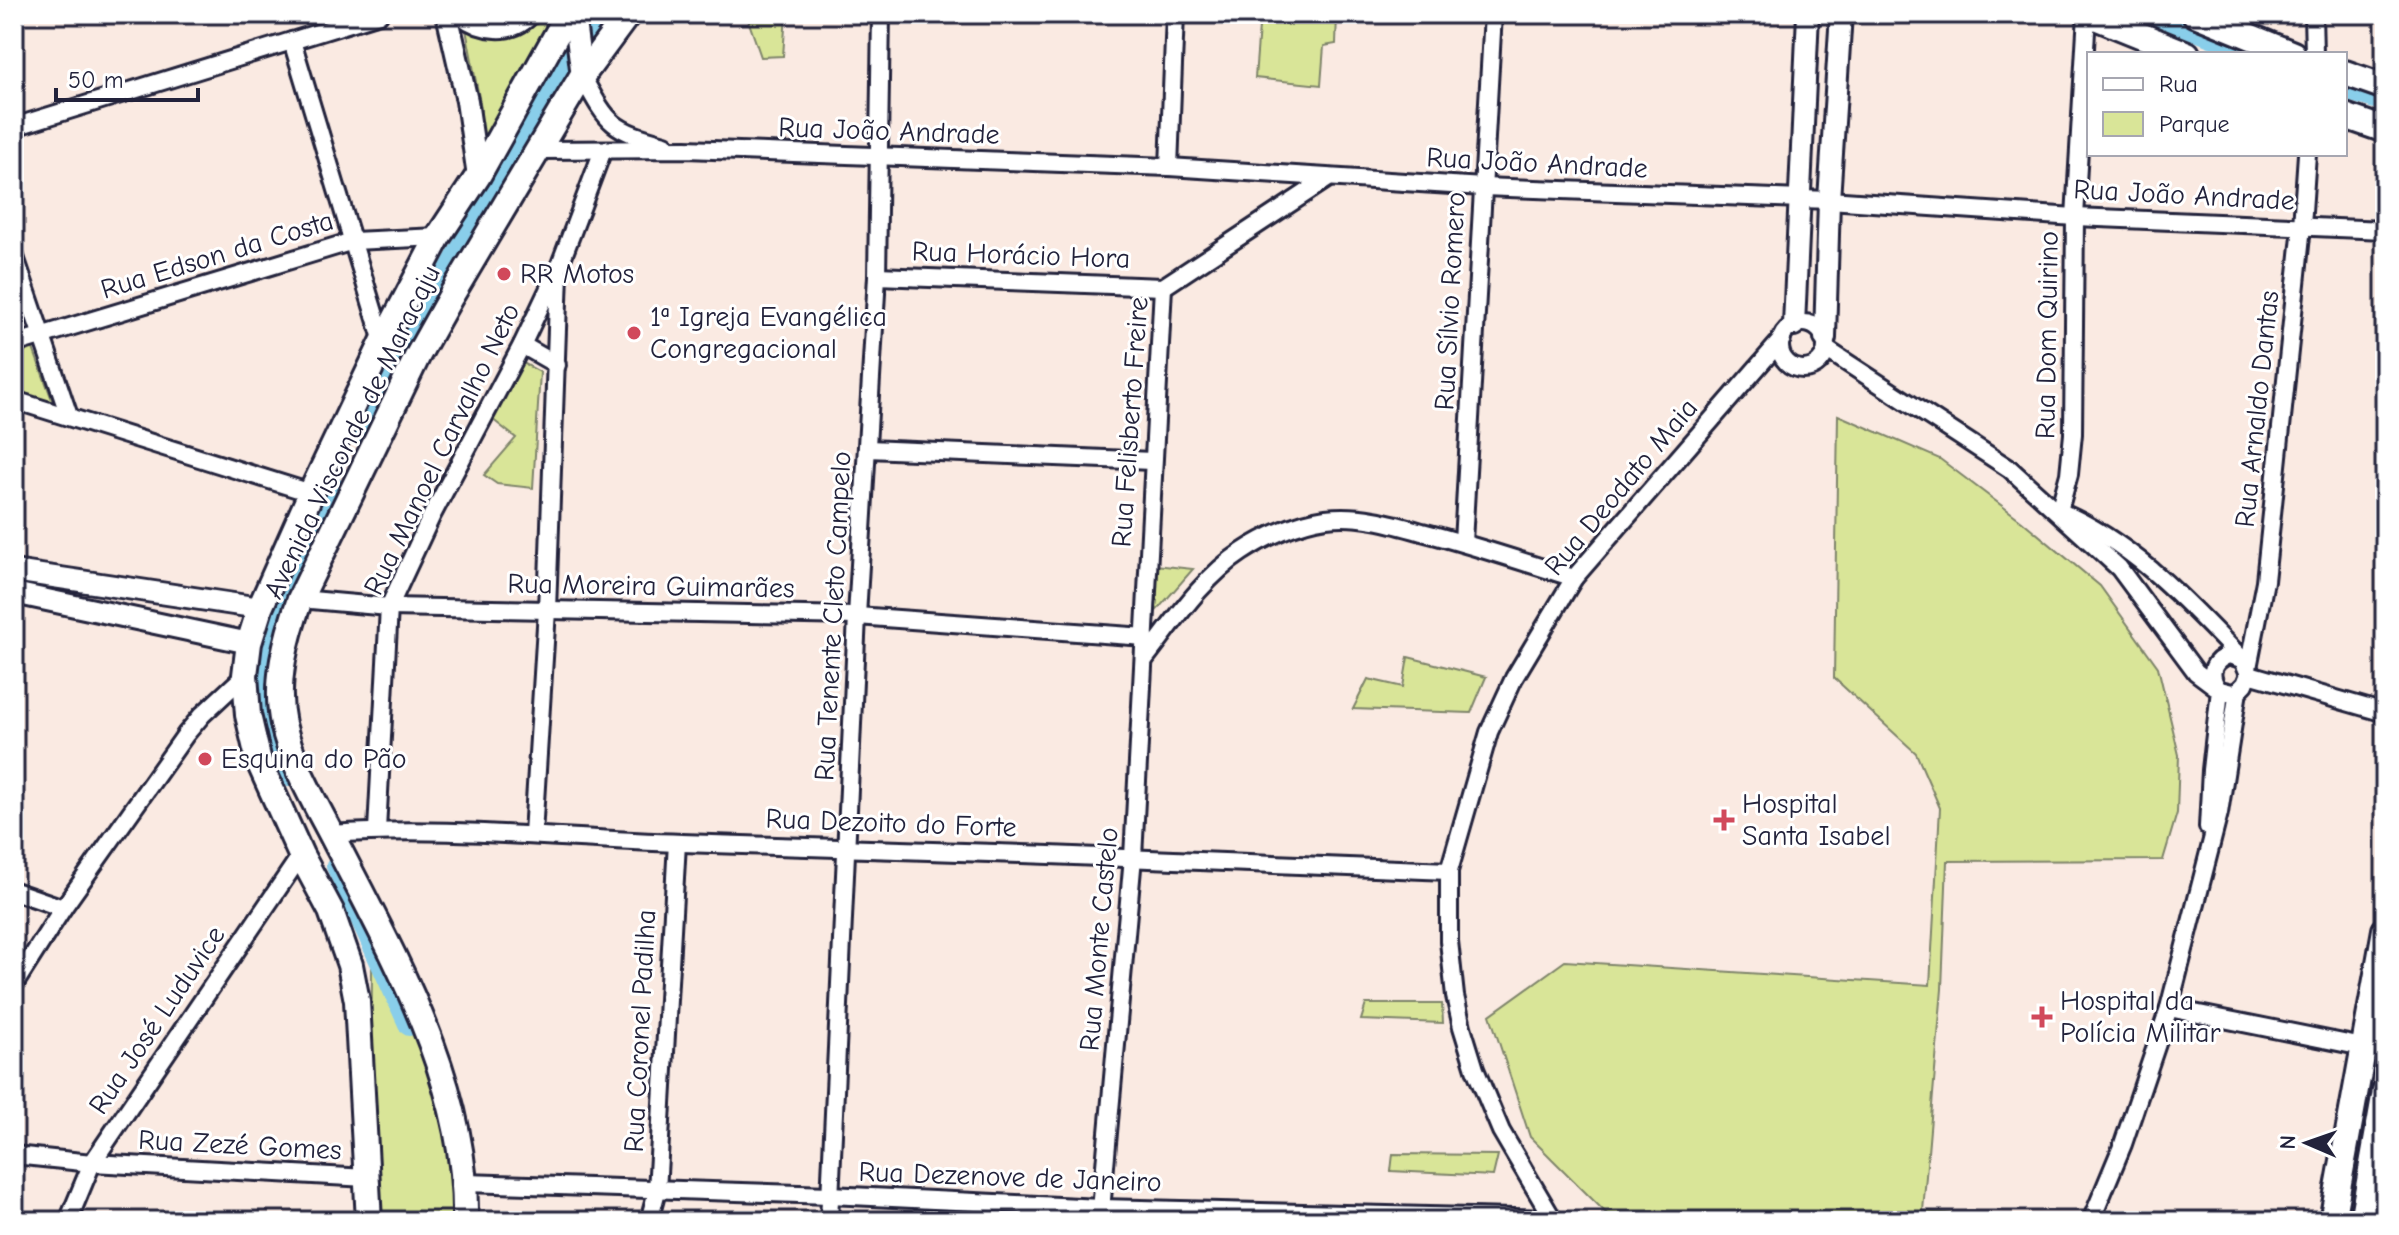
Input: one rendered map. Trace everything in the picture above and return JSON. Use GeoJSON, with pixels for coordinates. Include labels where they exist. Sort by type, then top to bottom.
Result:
{"type":"FeatureCollection","features":[{"type":"Feature","properties":{"kind":"main road","name":"Avenida Visconde de Maracaju"},"geometry":{"type":"LineString","coordinates":[[369,1221],[357,1001],[352,975],[331,911],[301,855],[259,762],[248,715],[245,675],[249,643],[260,608],[311,493],[383,342],[438,237],[478,176],[568,14]]}},
{"type":"Feature","properties":{"kind":"main road","name":"Avenida Visconde de Maracaju"},"geometry":{"type":"LineString","coordinates":[[465,1221],[466,1183],[455,1125],[437,1059],[414,1001],[332,834],[300,777],[283,723],[281,679],[288,636],[300,599],[418,355],[540,150],[581,67],[628,14]]}},
{"type":"Feature","properties":{"kind":"main road"},"geometry":{"type":"LineString","coordinates":[[2087,14],[2182,52]]}},
{"type":"Feature","properties":{"kind":"main road"},"geometry":{"type":"LineString","coordinates":[[2195,14],[2288,52]]}},
{"type":"Feature","properties":{"kind":"main road"},"geometry":{"type":"LineString","coordinates":[[2347,74],[2385,87]]}},
{"type":"Feature","properties":{"kind":"main road"},"geometry":{"type":"LineString","coordinates":[[2347,117],[2385,130]]}},
{"type":"Feature","properties":{"kind":"main road"},"geometry":{"type":"LineString","coordinates":[[329,455],[360,474]]}},
{"type":"Feature","properties":{"kind":"main road"},"geometry":{"type":"LineString","coordinates":[[2332,1221],[2385,930]]}},
{"type":"Feature","properties":{"kind":"main road"},"geometry":{"type":"LineString","coordinates":[[2362,1221],[2385,1091]]}},
{"type":"Feature","properties":{"kind":"street"},"geometry":{"type":"LineString","coordinates":[[14,127],[379,14]]}},
{"type":"Feature","properties":{"kind":"street"},"geometry":{"type":"LineString","coordinates":[[447,14],[467,101],[478,176]]}},
{"type":"Feature","properties":{"kind":"street"},"geometry":{"type":"LineString","coordinates":[[462,14],[484,26],[498,27],[518,23],[529,14]]}},
{"type":"Feature","properties":{"kind":"street"},"geometry":{"type":"LineString","coordinates":[[574,14],[581,67]]}},
{"type":"Feature","properties":{"kind":"street","name":"Rua Tenente Cleto Campelo"},"geometry":{"type":"LineString","coordinates":[[829,1221],[857,616],[877,276],[881,14]]}},
{"type":"Feature","properties":{"kind":"street"},"geometry":{"type":"LineString","coordinates":[[1169,167],[1175,14]]}},
{"type":"Feature","properties":{"kind":"street","name":"Rua Sílvio Romero"},"geometry":{"type":"LineString","coordinates":[[1463,542],[1493,14]]}},
{"type":"Feature","properties":{"kind":"street"},"geometry":{"type":"LineString","coordinates":[[1808,14],[1800,200],[1784,358],[1799,368],[1818,364],[1825,343],[1829,200],[1841,14]]}},
{"type":"Feature","properties":{"kind":"street","name":"Rua Dom Quirino"},"geometry":{"type":"LineString","coordinates":[[2059,511],[2069,474],[2073,434],[2075,217],[2087,14]]}},
{"type":"Feature","properties":{"kind":"street"},"geometry":{"type":"LineString","coordinates":[[2313,14],[2314,52]]}},
{"type":"Feature","properties":{"kind":"street"},"geometry":{"type":"LineString","coordinates":[[292,41],[383,342]]}},
{"type":"Feature","properties":{"kind":"street","name":"Rua João Andrade"},"geometry":{"type":"LineString","coordinates":[[581,67],[601,111],[614,126],[638,137],[686,149]]}},
{"type":"Feature","properties":{"kind":"street","name":"Rua João Andrade"},"geometry":{"type":"LineString","coordinates":[[540,150],[686,149],[1169,167],[1327,179],[1829,200],[2075,217],[2385,230]]}},
{"type":"Feature","properties":{"kind":"street","name":"Rua Manoel Carvalho Neto"},"geometry":{"type":"LineString","coordinates":[[377,830],[389,607],[431,517],[522,345],[559,267],[603,150]]}},
{"type":"Feature","properties":{"kind":"street","name":"Rua Arnaldo Dantas"},"geometry":{"type":"LineString","coordinates":[[2246,668],[2265,581],[2307,156]]}},
{"type":"Feature","properties":{"kind":"street","name":"Rua Felisberto Freire"},"geometry":{"type":"LineString","coordinates":[[1144,660],[1163,287],[1327,179]]}},
{"type":"Feature","properties":{"kind":"street","name":"Rua Edson da Costa"},"geometry":{"type":"LineString","coordinates":[[14,344],[353,241],[438,237]]}},
{"type":"Feature","properties":{"kind":"street"},"geometry":{"type":"LineString","coordinates":[[14,254],[69,416]]}},
{"type":"Feature","properties":{"kind":"street"},"geometry":{"type":"LineString","coordinates":[[533,834],[547,610],[559,267]]}},
{"type":"Feature","properties":{"kind":"street","name":"Rua Horácio Hora"},"geometry":{"type":"LineString","coordinates":[[877,276],[1163,287]]}},
{"type":"Feature","properties":{"kind":"street"},"geometry":{"type":"LineString","coordinates":[[1788,332],[1809,324],[1821,331],[1825,343],[2010,469],[2119,568],[2141,594],[2188,663],[2218,688],[2232,693],[2245,684],[2246,668],[2129,550],[2092,526],[2059,511]]}},
{"type":"Feature","properties":{"kind":"street","name":"Rua Deodato Maia"},"geometry":{"type":"LineString","coordinates":[[1553,1220],[1501,1131],[1475,1069],[1462,1027],[1449,941],[1449,871],[1489,732],[1514,678],[1574,578],[1788,332]]}},
{"type":"Feature","properties":{"kind":"street","name":"Rua Manoel Carvalho Neto"},"geometry":{"type":"LineString","coordinates":[[522,345],[557,365]]}},
{"type":"Feature","properties":{"kind":"street"},"geometry":{"type":"LineString","coordinates":[[14,400],[311,493]]}},
{"type":"Feature","properties":{"kind":"street"},"geometry":{"type":"LineString","coordinates":[[868,449],[1152,461]]}},
{"type":"Feature","properties":{"kind":"street"},"geometry":{"type":"LineString","coordinates":[[1144,660],[1194,598],[1240,553],[1306,522],[1328,518],[1374,519],[1463,542],[1574,578]]}},
{"type":"Feature","properties":{"kind":"street"},"geometry":{"type":"LineString","coordinates":[[14,571],[260,608]]}},
{"type":"Feature","properties":{"kind":"street"},"geometry":{"type":"LineString","coordinates":[[14,593],[249,643]]}},
{"type":"Feature","properties":{"kind":"street","name":"Rua Moreira Guimarães"},"geometry":{"type":"LineString","coordinates":[[300,599],[389,607],[857,616],[1145,637]]}},
{"type":"Feature","properties":{"kind":"street"},"geometry":{"type":"LineString","coordinates":[[2206,864],[2218,688],[2212,672],[2219,659],[2229,655],[2246,668],[2385,713]]}},
{"type":"Feature","properties":{"kind":"street","name":"Rua Monte Castelo"},"geometry":{"type":"LineString","coordinates":[[1100,1214],[1133,857],[1144,660]]}},
{"type":"Feature","properties":{"kind":"street"},"geometry":{"type":"LineString","coordinates":[[14,985],[63,908],[186,734],[245,675]]}},
{"type":"Feature","properties":{"kind":"street"},"geometry":{"type":"LineString","coordinates":[[2091,1221],[2123,1144],[2169,1008],[2219,813],[2238,691]]}},
{"type":"Feature","properties":{"kind":"street","name":"Rua Dezoito do Forte"},"geometry":{"type":"LineString","coordinates":[[332,834],[377,830],[533,834],[677,843],[1133,857],[1449,871]]}},
{"type":"Feature","properties":{"kind":"street","name":"Rua Coronel Padilha"},"geometry":{"type":"LineString","coordinates":[[649,1221],[657,1191],[677,843]]}},
{"type":"Feature","properties":{"kind":"street","name":"Rua José Luduvice"},"geometry":{"type":"LineString","coordinates":[[68,1221],[92,1163],[301,855]]}},
{"type":"Feature","properties":{"kind":"street"},"geometry":{"type":"LineString","coordinates":[[14,891],[63,908]]}},
{"type":"Feature","properties":{"kind":"street"},"geometry":{"type":"LineString","coordinates":[[2169,1008],[2363,1047]]}},
{"type":"Feature","properties":{"kind":"street","name":"Rua Zezé Gomes"},"geometry":{"type":"LineString","coordinates":[[14,1155],[92,1163],[367,1178]]}},
{"type":"Feature","properties":{"kind":"street","name":"Rua Dezenove de Janeiro"},"geometry":{"type":"LineString","coordinates":[[466,1183],[830,1195],[1100,1214],[1553,1220]]}},
{"type":"Feature","properties":{"kind":"green space"},"geometry":{"type":"Polygon","coordinates":[[[552,14],[477,152],[481,108],[465,24],[552,14]]]}},
{"type":"Feature","properties":{"kind":"green space"},"geometry":{"type":"Polygon","coordinates":[[[746,14],[786,14],[783,56],[761,57],[746,14]]]}},
{"type":"Feature","properties":{"kind":"green space"},"geometry":{"type":"Polygon","coordinates":[[[1260,14],[1337,14],[1336,44],[1324,46],[1321,85],[1255,78],[1260,14]]]}},
{"type":"Feature","properties":{"kind":"green space"},"geometry":{"type":"Polygon","coordinates":[[[31,343],[54,405],[14,393],[14,351],[31,343]]]}},
{"type":"Feature","properties":{"kind":"green space"},"geometry":{"type":"Polygon","coordinates":[[[523,363],[540,372],[533,488],[497,484],[484,475],[516,438],[492,419],[516,366],[523,363]]]}},
{"type":"Feature","properties":{"kind":"green space"},"geometry":{"type":"Polygon","coordinates":[[[1838,415],[1940,459],[2022,521],[2100,586],[2158,667],[2179,755],[2177,813],[2163,860],[1947,861],[1942,989],[1923,1211],[2034,1221],[1614,1221],[1530,1137],[1490,1015],[1565,961],[1930,985],[1940,808],[1916,753],[1834,678],[1838,415]]]}},
{"type":"Feature","properties":{"kind":"green space"},"geometry":{"type":"Polygon","coordinates":[[[1155,565],[1193,569],[1152,616],[1155,565]]]}},
{"type":"Feature","properties":{"kind":"green space"},"geometry":{"type":"Polygon","coordinates":[[[1408,657],[1486,677],[1471,713],[1353,709],[1368,679],[1403,687],[1408,657]]]}},
{"type":"Feature","properties":{"kind":"green space"},"geometry":{"type":"Polygon","coordinates":[[[372,959],[404,1029],[414,1026],[447,1117],[457,1221],[375,1221],[371,1149],[372,959]]]}},
{"type":"Feature","properties":{"kind":"green space"},"geometry":{"type":"Polygon","coordinates":[[[1366,1004],[1442,1004],[1443,1023],[1361,1020],[1366,1004]]]}},
{"type":"Feature","properties":{"kind":"green space"},"geometry":{"type":"Polygon","coordinates":[[[1393,1154],[1498,1155],[1493,1176],[1391,1171],[1393,1154]]]}},
{"type":"Feature","properties":{"kind":"waterway"},"geometry":{"type":"LineString","coordinates":[[359,434],[560,71],[580,40],[604,14]]}},
{"type":"Feature","properties":{"kind":"waterway"},"geometry":{"type":"LineString","coordinates":[[2154,14],[2248,52]]}},
{"type":"Feature","properties":{"kind":"waterway"},"geometry":{"type":"LineString","coordinates":[[2347,91],[2385,102]]}},
{"type":"Feature","properties":{"kind":"waterway"},"geometry":{"type":"LineString","coordinates":[[291,777],[270,734],[262,694],[264,638],[334,487]]}},
{"type":"Feature","properties":{"kind":"waterway"},"geometry":{"type":"LineString","coordinates":[[336,866],[409,1026]]}},
{"type":"Feature","properties":{"kind":"place","name":"RR Motos"},"geometry":{"type":"Point","coordinates":[504,274]}},
{"type":"Feature","properties":{"kind":"place","name":"1ª Igreja Evangélica Congregacional"},"geometry":{"type":"Point","coordinates":[634,333]}},
{"type":"Feature","properties":{"kind":"place","name":"Esquina do Pão"},"geometry":{"type":"Point","coordinates":[205,759]}},
{"type":"Feature","properties":{"kind":"place","name":"Hospital Santa Isabel"},"geometry":{"type":"Point","coordinates":[1724,820]}},
{"type":"Feature","properties":{"kind":"place","name":"Hospital da Polícia Militar"},"geometry":{"type":"Point","coordinates":[2042,1017]}}]}
